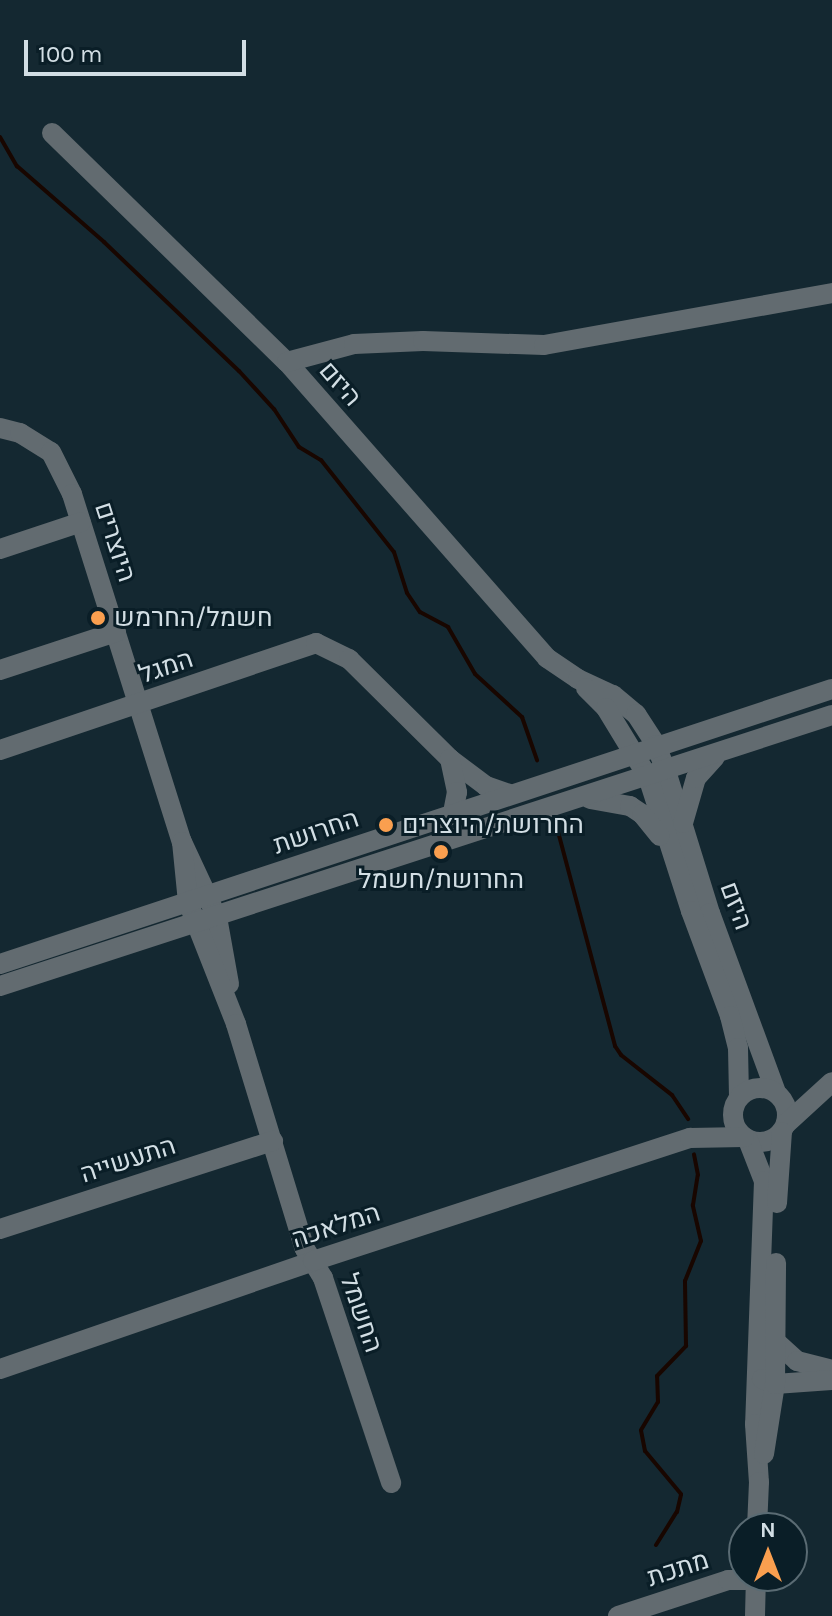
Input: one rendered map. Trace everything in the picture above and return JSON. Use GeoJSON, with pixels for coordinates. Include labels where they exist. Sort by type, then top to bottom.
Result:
{"type":"FeatureCollection","features":[{"type":"Feature","properties":{"kind":"street","name":"היזם"},"geometry":{"type":"LineString","coordinates":[[52,133],[287,362],[547,658],[578,679],[613,695],[628,707],[656,745],[657,774],[671,853],[700,912],[777,1093]]}},
{"type":"Feature","properties":{"kind":"street"},"geometry":{"type":"LineString","coordinates":[[287,362],[354,344],[423,341],[544,345],[832,293]]}},
{"type":"Feature","properties":{"kind":"street","name":"היוצרים"},"geometry":{"type":"LineString","coordinates":[[0,428],[20,433],[51,452],[81,522],[182,842],[198,899],[196,924]]}},
{"type":"Feature","properties":{"kind":"street"},"geometry":{"type":"LineString","coordinates":[[0,549],[81,522]]}},
{"type":"Feature","properties":{"kind":"street"},"geometry":{"type":"LineString","coordinates":[[0,670],[116,632]]}},
{"type":"Feature","properties":{"kind":"street","name":"המגל"},"geometry":{"type":"LineString","coordinates":[[0,750],[316,643],[349,659],[450,759],[486,786],[509,794]]}},
{"type":"Feature","properties":{"kind":"street","name":"היזם"},"geometry":{"type":"LineString","coordinates":[[578,679],[606,708],[630,753],[657,774],[682,827],[700,912],[738,1048],[737,1102]]}},
{"type":"Feature","properties":{"kind":"street","name":"החרושת"},"geometry":{"type":"LineString","coordinates":[[0,964],[630,753],[832,689]]}},
{"type":"Feature","properties":{"kind":"street","name":"החרושת"},"geometry":{"type":"LineString","coordinates":[[0,986],[832,715]]}},
{"type":"Feature","properties":{"kind":"street"},"geometry":{"type":"LineString","coordinates":[[682,827],[696,778],[719,753]]}},
{"type":"Feature","properties":{"kind":"street"},"geometry":{"type":"LineString","coordinates":[[450,759],[457,792],[453,813]]}},
{"type":"Feature","properties":{"kind":"street"},"geometry":{"type":"LineString","coordinates":[[578,799],[609,800],[630,806],[656,828],[671,853]]}},
{"type":"Feature","properties":{"kind":"street","name":"היוצרים"},"geometry":{"type":"LineString","coordinates":[[198,899],[217,917]]}},
{"type":"Feature","properties":{"kind":"street","name":"החשמל"},"geometry":{"type":"LineString","coordinates":[[217,917],[236,1024]]}},
{"type":"Feature","properties":{"kind":"street","name":"החשמל"},"geometry":{"type":"LineString","coordinates":[[196,924],[236,1024],[305,1249],[323,1278],[391,1483]]}},
{"type":"Feature","properties":{"kind":"street","name":"המלאכה"},"geometry":{"type":"LineString","coordinates":[[690,1138],[758,1088],[777,1093],[832,1081]]}},
{"type":"Feature","properties":{"kind":"street","name":"המלאכה"},"geometry":{"type":"LineString","coordinates":[[0,1369],[313,1261],[690,1138],[746,1138],[766,1142],[832,1081]]}},
{"type":"Feature","properties":{"kind":"street"},"geometry":{"type":"LineString","coordinates":[[767,1381],[775,1341],[777,1181],[786,1106],[777,1093]]}},
{"type":"Feature","properties":{"kind":"street"},"geometry":{"type":"LineString","coordinates":[[737,1102],[733,1119],[746,1138],[764,1181],[767,1381],[758,1512]]}},
{"type":"Feature","properties":{"kind":"street","name":"התעשייה"},"geometry":{"type":"LineString","coordinates":[[0,1229],[273,1141]]}},
{"type":"Feature","properties":{"kind":"street"},"geometry":{"type":"LineString","coordinates":[[775,1341],[797,1361],[832,1370]]}},
{"type":"Feature","properties":{"kind":"street"},"geometry":{"type":"LineString","coordinates":[[767,1381],[832,1380]]}},
{"type":"Feature","properties":{"kind":"street","name":"מתכת"},"geometry":{"type":"LineString","coordinates":[[618,1616],[728,1580]]}},
{"type":"Feature","properties":{"kind":"street"},"geometry":{"type":"LineString","coordinates":[[755,1616],[756,1592]]}},
{"type":"Feature","properties":{"kind":"waterway"},"geometry":{"type":"LineString","coordinates":[[0,137],[17,166],[104,242],[239,371],[274,409],[299,447],[321,460],[394,552],[407,593],[420,612],[448,627],[475,674],[522,717],[537,760]]}},
{"type":"Feature","properties":{"kind":"waterway"},"geometry":{"type":"LineString","coordinates":[[556,824],[615,1046],[621,1055],[672,1095],[688,1119]]}},
{"type":"Feature","properties":{"kind":"waterway"},"geometry":{"type":"LineString","coordinates":[[656,1545],[677,1512],[681,1494],[645,1451],[641,1430],[658,1402],[657,1376],[686,1346],[685,1281],[701,1241],[693,1205],[698,1175],[694,1154]]}},
{"type":"Feature","properties":{"kind":"place","name":"חשמל/החרמש"},"geometry":{"type":"Point","coordinates":[98,618]}},
{"type":"Feature","properties":{"kind":"place","name":"החרושת/היוצרים"},"geometry":{"type":"Point","coordinates":[386,825]}},
{"type":"Feature","properties":{"kind":"place","name":"החרושת/חשמל"},"geometry":{"type":"Point","coordinates":[441,852]}}]}
